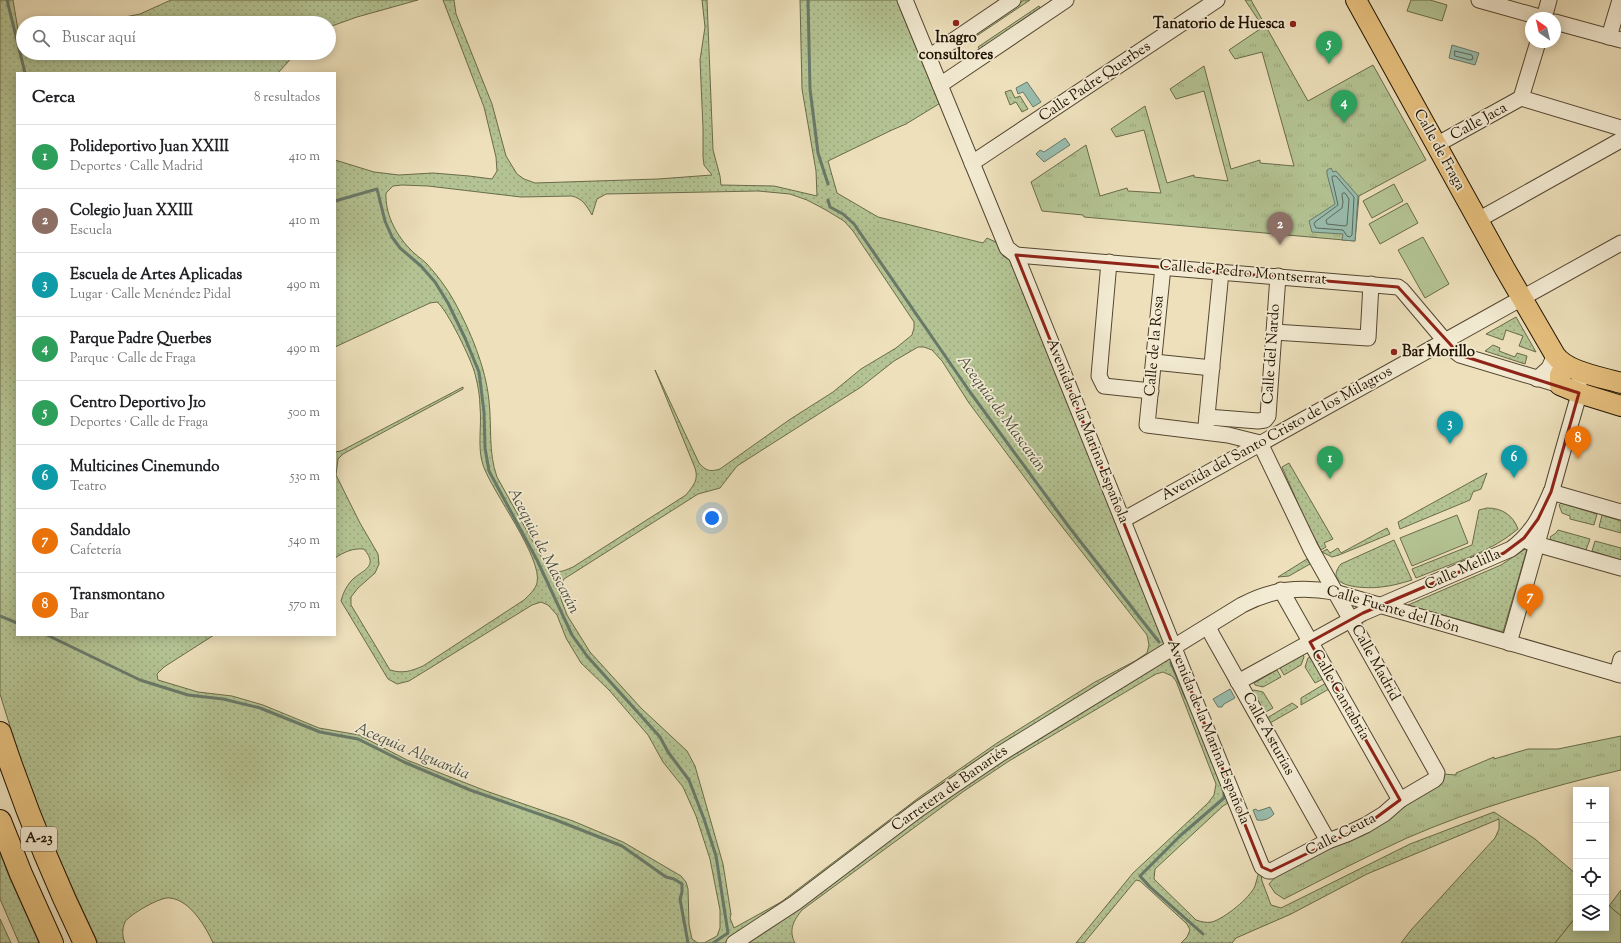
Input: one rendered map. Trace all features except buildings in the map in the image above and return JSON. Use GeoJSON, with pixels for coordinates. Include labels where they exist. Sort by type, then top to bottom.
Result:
{"type":"FeatureCollection","features":[{"type":"Feature","properties":{"kind":"highway","name":"A-23"},"geometry":{"type":"LineString","coordinates":[[0,733],[29,815],[58,885],[86,943]]}},
{"type":"Feature","properties":{"kind":"highway","name":"A-23"},"geometry":{"type":"LineString","coordinates":[[0,821],[21,874],[52,943]]}},
{"type":"Feature","properties":{"kind":"main road","name":"Calle de Fraga"},"geometry":{"type":"LineString","coordinates":[[1361,2],[1436,145],[1522,299],[1564,363]]}},
{"type":"Feature","properties":{"kind":"main road"},"geometry":{"type":"LineString","coordinates":[[1621,383],[1564,363],[1560,375],[1560,386],[1621,406]]}},
{"type":"Feature","properties":{"kind":"street","name":"Avenida de la Marina Española"},"geometry":{"type":"LineString","coordinates":[[904,0],[929,56],[1007,248],[1016,255],[1262,867]]}},
{"type":"Feature","properties":{"kind":"street"},"geometry":{"type":"LineString","coordinates":[[929,56],[1013,0]]}},
{"type":"Feature","properties":{"kind":"street"},"geometry":{"type":"LineString","coordinates":[[940,85],[1066,0]]}},
{"type":"Feature","properties":{"kind":"street","name":"Calle Padre Querbes"},"geometry":{"type":"LineString","coordinates":[[972,163],[1217,0]]}},
{"type":"Feature","properties":{"kind":"street"},"geometry":{"type":"LineString","coordinates":[[1479,0],[1525,13]]}},
{"type":"Feature","properties":{"kind":"street"},"geometry":{"type":"LineString","coordinates":[[1545,12],[1549,0]]}},
{"type":"Feature","properties":{"kind":"street"},"geometry":{"type":"LineString","coordinates":[[1561,24],[1615,39],[1620,0]]}},
{"type":"Feature","properties":{"kind":"street"},"geometry":{"type":"LineString","coordinates":[[1536,48],[1522,98],[1621,128]]}},
{"type":"Feature","properties":{"kind":"street","name":"Calle Jaca"},"geometry":{"type":"LineString","coordinates":[[1436,145],[1522,98]]}},
{"type":"Feature","properties":{"kind":"street"},"geometry":{"type":"LineString","coordinates":[[1478,220],[1621,140]]}},
{"type":"Feature","properties":{"kind":"street","name":"Avenida del Santo Cristo de los Milagros"},"geometry":{"type":"LineString","coordinates":[[1123,520],[1621,243]]}},
{"type":"Feature","properties":{"kind":"street","name":"Calle de Pedro Montserrat"},"geometry":{"type":"LineString","coordinates":[[1016,255],[1278,276],[1400,288],[1451,348],[1466,358],[1560,386]]}},
{"type":"Feature","properties":{"kind":"street"},"geometry":{"type":"LineString","coordinates":[[1109,262],[1099,376],[1104,386],[1151,390]]}},
{"type":"Feature","properties":{"kind":"street","name":"Calle de la Rosa"},"geometry":{"type":"LineString","coordinates":[[1163,267],[1147,425],[1205,433]]}},
{"type":"Feature","properties":{"kind":"street"},"geometry":{"type":"LineString","coordinates":[[1222,272],[1205,433],[1239,437],[1260,443]]}},
{"type":"Feature","properties":{"kind":"street","name":"Calle del Nardo"},"geometry":{"type":"LineString","coordinates":[[1207,416],[1265,420],[1268,416],[1278,276]]}},
{"type":"Feature","properties":{"kind":"street"},"geometry":{"type":"LineString","coordinates":[[1274,332],[1368,338],[1371,284]]}},
{"type":"Feature","properties":{"kind":"street"},"geometry":{"type":"LineString","coordinates":[[1154,362],[1212,368]]}},
{"type":"Feature","properties":{"kind":"street"},"geometry":{"type":"LineString","coordinates":[[1509,643],[1538,544],[1579,393],[1578,380],[1564,363],[1549,368],[1537,379]]}},
{"type":"Feature","properties":{"kind":"street","name":"Calle Madrid"},"geometry":{"type":"LineString","coordinates":[[1260,443],[1295,519],[1437,776]]}},
{"type":"Feature","properties":{"kind":"street"},"geometry":{"type":"LineString","coordinates":[[1551,492],[1621,512]]}},
{"type":"Feature","properties":{"kind":"street","name":"Calle Melilla"},"geometry":{"type":"LineString","coordinates":[[1238,682],[1350,619],[1500,555],[1518,543],[1529,533],[1538,519],[1551,492]]}},
{"type":"Feature","properties":{"kind":"street"},"geometry":{"type":"LineString","coordinates":[[1518,543],[1528,542],[1538,544],[1621,568]]}},
{"type":"Feature","properties":{"kind":"street","name":"Calle Fuente del Ibón"},"geometry":{"type":"LineString","coordinates":[[1174,647],[1254,599],[1281,590],[1308,588],[1334,592],[1509,643],[1620,669]]}},
{"type":"Feature","properties":{"kind":"street","name":"Calle Cantabria"},"geometry":{"type":"LineString","coordinates":[[1281,590],[1400,800]]}},
{"type":"Feature","properties":{"kind":"street","name":"Calle Asturias"},"geometry":{"type":"LineString","coordinates":[[1208,626],[1328,841]]}},
{"type":"Feature","properties":{"kind":"street","name":"Carretera de Banariés"},"geometry":{"type":"LineString","coordinates":[[734,943],[795,903],[919,809],[1000,754],[1174,647]]}},
{"type":"Feature","properties":{"kind":"street","name":"Calle Ceuta"},"geometry":{"type":"LineString","coordinates":[[1262,867],[1268,871],[1274,870],[1328,841],[1366,825],[1384,814],[1400,800],[1434,780],[1437,776]]}},
{"type":"Feature","properties":{"kind":"highlighted area"},"geometry":{"type":"Polygon","coordinates":[[[1016,255],[1398,287],[1460,355],[1579,393],[1551,492],[1538,519],[1524,538],[1504,553],[1363,613],[1310,642],[1400,800],[1366,825],[1271,871],[1262,867],[1016,255]]]}},
{"type":"Feature","properties":{"kind":"green space"},"geometry":{"type":"Polygon","coordinates":[[[0,0],[13,0],[16,18],[16,60],[290,60],[279,72],[16,72],[16,636],[212,636],[164,667],[157,674],[158,680],[198,692],[232,696],[263,705],[319,728],[359,735],[407,760],[486,791],[573,821],[623,842],[681,876],[686,882],[688,889],[689,925],[692,939],[698,943],[213,943],[202,922],[191,909],[177,900],[166,898],[139,911],[125,922],[123,938],[125,943],[98,943],[43,819],[21,761],[0,694],[0,0]]]}},
{"type":"Feature","properties":{"kind":"green space"},"geometry":{"type":"Polygon","coordinates":[[[171,0],[418,0],[336,24],[336,16],[130,16],[140,14],[171,0]]]}},
{"type":"Feature","properties":{"kind":"green space"},"geometry":{"type":"Polygon","coordinates":[[[443,0],[454,0],[456,14],[492,104],[506,156],[517,174],[524,179],[535,183],[658,179],[712,175],[704,165],[703,157],[700,60],[705,27],[702,0],[707,0],[713,150],[721,185],[774,186],[817,196],[816,171],[802,89],[800,0],[900,0],[942,102],[906,124],[828,161],[837,193],[878,217],[983,243],[987,238],[1000,244],[1003,256],[1014,263],[1233,801],[1223,806],[1155,869],[1154,879],[1196,920],[1212,922],[1224,916],[1243,902],[1255,886],[1260,868],[1262,881],[1271,905],[1281,908],[1410,844],[1494,812],[1535,839],[1573,871],[1573,921],[1555,943],[1401,943],[1411,930],[1495,838],[1499,829],[1499,819],[1367,874],[1291,914],[1236,938],[1232,943],[1181,943],[1187,937],[1190,930],[1187,924],[1140,881],[1136,880],[1084,943],[1076,943],[1133,873],[1208,803],[1214,795],[1216,784],[1176,681],[1172,676],[1163,672],[1156,674],[1009,761],[964,791],[802,910],[793,925],[792,934],[795,943],[704,943],[717,936],[720,928],[720,910],[710,859],[696,816],[683,787],[663,762],[648,735],[609,690],[581,663],[566,638],[557,615],[548,605],[541,602],[532,605],[409,681],[397,684],[388,679],[341,601],[349,583],[370,565],[370,560],[364,549],[349,551],[336,557],[336,475],[360,523],[378,554],[379,564],[375,573],[358,588],[351,597],[351,605],[390,670],[399,672],[423,666],[524,600],[537,583],[537,572],[525,542],[488,477],[483,465],[480,451],[480,399],[473,367],[447,314],[437,302],[430,303],[336,347],[336,160],[374,172],[399,175],[433,173],[492,179],[497,171],[496,157],[484,107],[443,0]],[[402,185],[393,186],[386,193],[389,215],[399,236],[413,252],[427,264],[442,282],[466,324],[485,376],[490,411],[492,458],[497,477],[546,565],[553,570],[559,572],[573,567],[686,495],[695,483],[695,468],[655,370],[699,463],[708,470],[713,470],[720,469],[789,420],[833,392],[861,369],[896,348],[912,335],[914,322],[853,231],[844,221],[826,210],[807,200],[790,194],[758,191],[606,194],[597,199],[592,215],[586,205],[576,197],[521,197],[428,186],[402,185]],[[918,347],[894,361],[861,387],[737,466],[720,488],[698,494],[564,579],[559,589],[567,615],[590,652],[641,708],[687,751],[695,766],[723,864],[731,914],[730,918],[734,928],[781,902],[921,796],[997,743],[1095,682],[1147,653],[1149,645],[1147,635],[1049,510],[969,403],[942,361],[932,350],[924,347],[918,347]]]}},
{"type":"Feature","properties":{"kind":"green space"},"geometry":{"type":"Polygon","coordinates":[[[1024,0],[1030,0],[972,39],[970,36],[1024,0]]]}},
{"type":"Feature","properties":{"kind":"green space"},"geometry":{"type":"Polygon","coordinates":[[[1245,0],[1251,0],[1308,101],[1373,65],[1426,160],[1359,196],[1355,241],[1084,217],[1083,215],[1042,211],[1031,182],[1086,145],[1100,196],[1127,188],[1128,191],[1161,193],[1144,130],[1116,137],[1111,129],[1145,106],[1167,183],[1194,175],[1194,177],[1228,181],[1204,91],[1176,99],[1170,89],[1204,66],[1231,169],[1260,160],[1260,163],[1294,166],[1262,52],[1235,59],[1229,50],[1263,27],[1245,0]]]}},
{"type":"Feature","properties":{"kind":"green space"},"geometry":{"type":"Polygon","coordinates":[[[1411,0],[1430,0],[1447,5],[1442,21],[1407,11],[1411,0]]]}},
{"type":"Feature","properties":{"kind":"green space"},"geometry":{"type":"Polygon","coordinates":[[[1039,6],[1041,9],[980,50],[978,47],[1039,6]]]}},
{"type":"Feature","properties":{"kind":"green space"},"geometry":{"type":"Polygon","coordinates":[[[1011,90],[1015,98],[1020,96],[1028,109],[1022,112],[1016,102],[1010,105],[1005,92],[1011,90]]]}},
{"type":"Feature","properties":{"kind":"green space"},"geometry":{"type":"Polygon","coordinates":[[[1394,184],[1403,201],[1372,218],[1363,201],[1394,184]]]}},
{"type":"Feature","properties":{"kind":"green space"},"geometry":{"type":"Polygon","coordinates":[[[1407,203],[1418,223],[1380,244],[1369,224],[1407,203]]]}},
{"type":"Feature","properties":{"kind":"green space"},"geometry":{"type":"Polygon","coordinates":[[[1423,237],[1449,284],[1425,298],[1398,250],[1423,237]]]}},
{"type":"Feature","properties":{"kind":"green space"},"geometry":{"type":"Polygon","coordinates":[[[1516,317],[1536,352],[1519,346],[1523,336],[1506,330],[1503,340],[1486,334],[1516,317]]]}},
{"type":"Feature","properties":{"kind":"green space"},"geometry":{"type":"Polygon","coordinates":[[[1493,345],[1500,348],[1499,351],[1515,357],[1517,353],[1527,356],[1525,364],[1485,351],[1493,345]]]}},
{"type":"Feature","properties":{"kind":"green space"},"geometry":{"type":"Polygon","coordinates":[[[463,387],[463,389],[343,454],[338,459],[336,475],[336,452],[341,451],[463,387]]]}},
{"type":"Feature","properties":{"kind":"green space"},"geometry":{"type":"Polygon","coordinates":[[[1289,463],[1333,539],[1324,543],[1326,547],[1321,550],[1307,524],[1282,467],[1289,463]]]}},
{"type":"Feature","properties":{"kind":"green space"},"geometry":{"type":"Polygon","coordinates":[[[1487,473],[1481,489],[1473,492],[1470,500],[1400,529],[1398,522],[1487,473]]]}},
{"type":"Feature","properties":{"kind":"green space"},"geometry":{"type":"Polygon","coordinates":[[[1561,503],[1597,514],[1594,525],[1570,519],[1570,516],[1562,513],[1559,505],[1561,503]]]}},
{"type":"Feature","properties":{"kind":"green space"},"geometry":{"type":"Polygon","coordinates":[[[1487,508],[1497,509],[1506,513],[1516,524],[1518,529],[1495,545],[1456,563],[1416,578],[1412,569],[1472,545],[1479,510],[1487,508]]]}},
{"type":"Feature","properties":{"kind":"green space"},"geometry":{"type":"Polygon","coordinates":[[[1457,515],[1468,543],[1412,566],[1400,538],[1457,515]]]}},
{"type":"Feature","properties":{"kind":"green space"},"geometry":{"type":"Polygon","coordinates":[[[1602,515],[1621,521],[1621,533],[1599,527],[1602,515]]]}},
{"type":"Feature","properties":{"kind":"green space"},"geometry":{"type":"Polygon","coordinates":[[[1387,528],[1390,534],[1339,555],[1332,557],[1322,552],[1327,549],[1330,553],[1338,548],[1341,553],[1387,528]]]}},
{"type":"Feature","properties":{"kind":"green space"},"geometry":{"type":"Polygon","coordinates":[[[1558,530],[1590,539],[1586,550],[1551,540],[1550,537],[1558,530]]]}},
{"type":"Feature","properties":{"kind":"green space"},"geometry":{"type":"Polygon","coordinates":[[[1394,540],[1412,580],[1389,586],[1366,588],[1348,585],[1341,582],[1337,578],[1336,572],[1341,564],[1394,540]]]}},
{"type":"Feature","properties":{"kind":"green space"},"geometry":{"type":"Polygon","coordinates":[[[1595,541],[1621,548],[1621,560],[1592,551],[1595,541]]]}},
{"type":"Feature","properties":{"kind":"green space"},"geometry":{"type":"Polygon","coordinates":[[[1527,549],[1503,632],[1408,605],[1501,565],[1527,549]]]}},
{"type":"Feature","properties":{"kind":"green space"},"geometry":{"type":"Polygon","coordinates":[[[1307,559],[1310,564],[1289,576],[1278,577],[1307,559]]]}},
{"type":"Feature","properties":{"kind":"green space"},"geometry":{"type":"Polygon","coordinates":[[[1303,655],[1304,657],[1301,665],[1284,675],[1280,668],[1303,655]]]}},
{"type":"Feature","properties":{"kind":"green space"},"geometry":{"type":"Polygon","coordinates":[[[1311,657],[1323,679],[1315,683],[1305,667],[1308,658],[1311,657]]]}},
{"type":"Feature","properties":{"kind":"green space"},"geometry":{"type":"Polygon","coordinates":[[[1277,670],[1281,677],[1263,687],[1255,685],[1254,683],[1277,670]]]}},
{"type":"Feature","properties":{"kind":"green space"},"geometry":{"type":"Polygon","coordinates":[[[1326,683],[1329,689],[1301,705],[1301,698],[1326,683]]]}},
{"type":"Feature","properties":{"kind":"green space"},"geometry":{"type":"Polygon","coordinates":[[[1254,690],[1263,692],[1273,708],[1264,713],[1251,691],[1254,690]]]}},
{"type":"Feature","properties":{"kind":"green space"},"geometry":{"type":"Polygon","coordinates":[[[1292,703],[1298,707],[1270,723],[1267,718],[1292,703]]]}},
{"type":"Feature","properties":{"kind":"green space"},"geometry":{"type":"Polygon","coordinates":[[[1621,736],[1621,770],[1512,799],[1459,817],[1407,838],[1284,899],[1275,893],[1269,884],[1277,875],[1443,774],[1456,775],[1456,773],[1494,757],[1494,759],[1528,749],[1558,749],[1621,736]]]}},
{"type":"Feature","properties":{"kind":"green space"},"geometry":{"type":"Polygon","coordinates":[[[0,852],[8,874],[39,943],[19,943],[0,899],[0,852]]]}},
{"type":"Feature","properties":{"kind":"green space"},"geometry":{"type":"Polygon","coordinates":[[[1621,890],[1621,916],[1609,906],[1621,890]]]}},
{"type":"Feature","properties":{"kind":"green space"},"geometry":{"type":"Polygon","coordinates":[[[1609,906],[1621,916],[1621,943],[1555,943],[1573,921],[1573,931],[1609,931],[1609,906]]]}},
{"type":"Feature","properties":{"kind":"green space"},"geometry":{"type":"Polygon","coordinates":[[[0,919],[11,943],[0,943],[0,919]]]}},
{"type":"Feature","properties":{"kind":"water"},"geometry":{"type":"Polygon","coordinates":[[[1452,45],[1479,53],[1475,65],[1449,58],[1452,45]]]}},
{"type":"Feature","properties":{"kind":"water"},"geometry":{"type":"Polygon","coordinates":[[[1027,82],[1041,102],[1033,107],[1023,92],[1018,94],[1016,88],[1027,82]]]}},
{"type":"Feature","properties":{"kind":"water"},"geometry":{"type":"Polygon","coordinates":[[[1065,138],[1070,145],[1044,162],[1036,154],[1040,150],[1044,152],[1065,138]]]}},
{"type":"Feature","properties":{"kind":"water"},"geometry":{"type":"Polygon","coordinates":[[[1331,168],[1333,172],[1336,171],[1358,196],[1355,241],[1342,240],[1343,234],[1312,232],[1309,221],[1335,204],[1327,174],[1327,170],[1331,168]]]}},
{"type":"Feature","properties":{"kind":"water"},"geometry":{"type":"Polygon","coordinates":[[[1230,689],[1235,698],[1224,704],[1222,707],[1218,707],[1213,699],[1230,689]]]}},
{"type":"Feature","properties":{"kind":"water"},"geometry":{"type":"Polygon","coordinates":[[[1270,807],[1274,814],[1266,819],[1257,820],[1253,810],[1256,809],[1258,811],[1270,807]]]}},
{"type":"Feature","properties":{"kind":"waterway","name":"Acequia de Mascarán"},"geometry":{"type":"LineString","coordinates":[[7,0],[16,36]]}},
{"type":"Feature","properties":{"kind":"waterway","name":"Acequia de Mascarán"},"geometry":{"type":"LineString","coordinates":[[808,0],[810,89],[818,153],[828,184]]}},
{"type":"Feature","properties":{"kind":"waterway","name":"Acequia de Mascarán"},"geometry":{"type":"LineString","coordinates":[[22,60],[25,72]]}},
{"type":"Feature","properties":{"kind":"waterway","name":"Acequia de Mascarán"},"geometry":{"type":"LineString","coordinates":[[336,201],[377,189],[385,221],[392,237],[400,248],[421,266],[435,282],[448,303],[479,372],[484,412],[485,448],[489,471],[537,560],[572,635],[587,656],[660,737],[668,752],[689,780],[716,856],[728,933],[713,943]]}},
{"type":"Feature","properties":{"kind":"waterway","name":"Acequia de Mascarán"},"geometry":{"type":"LineString","coordinates":[[828,200],[830,207],[843,214],[854,224],[970,392],[1069,527],[1159,642]]}},
{"type":"Feature","properties":{"kind":"waterway","name":"Acequia Alguardia"},"geometry":{"type":"LineString","coordinates":[[0,616],[16,623]]}},
{"type":"Feature","properties":{"kind":"waterway","name":"Acequia Alguardia"},"geometry":{"type":"LineString","coordinates":[[49,636],[140,680],[188,695],[223,699],[260,708],[320,732],[358,739],[404,762],[470,790],[556,820],[622,846],[666,877],[674,879],[682,884],[680,899],[688,943]]}},
{"type":"Feature","properties":{"kind":"waterway","name":"Acequia de Mascarán"},"geometry":{"type":"LineString","coordinates":[[1171,663],[1186,698]]}},
{"type":"Feature","properties":{"kind":"waterway","name":"Acequia de Mascarán"},"geometry":{"type":"LineString","coordinates":[[1203,934],[1150,887],[1140,876],[1181,835],[1224,798],[1224,792]]}},
{"type":"Feature","properties":{"kind":"place","name":"Inagro consultores"},"geometry":{"type":"Point","coordinates":[956,23]}},
{"type":"Feature","properties":{"kind":"place","name":"Tanatorio de Huesca"},"geometry":{"type":"Point","coordinates":[1293,24]}},
{"type":"Feature","properties":{"kind":"place","name":"Centro Deportivo J10"},"geometry":{"type":"Point","coordinates":[1329,64]}},
{"type":"Feature","properties":{"kind":"place","name":"Parque Padre Querbes"},"geometry":{"type":"Point","coordinates":[1344,123]}},
{"type":"Feature","properties":{"kind":"place","name":"Colegio Juan XXIII"},"geometry":{"type":"Point","coordinates":[1280,245]}},
{"type":"Feature","properties":{"kind":"place","name":"Bar Morillo"},"geometry":{"type":"Point","coordinates":[1394,352]}},
{"type":"Feature","properties":{"kind":"place","name":"Escuela de Artes Aplicadas"},"geometry":{"type":"Point","coordinates":[1450,444]}},
{"type":"Feature","properties":{"kind":"place","name":"Transmontano"},"geometry":{"type":"Point","coordinates":[1578,459]}},
{"type":"Feature","properties":{"kind":"place","name":"Multicines Cinemundo"},"geometry":{"type":"Point","coordinates":[1514,478]}},
{"type":"Feature","properties":{"kind":"place","name":"Polideportivo Juan XXIII"},"geometry":{"type":"Point","coordinates":[1330,479]}},
{"type":"Feature","properties":{"kind":"place","name":"Sanddalo"},"geometry":{"type":"Point","coordinates":[1530,617]}}]}
